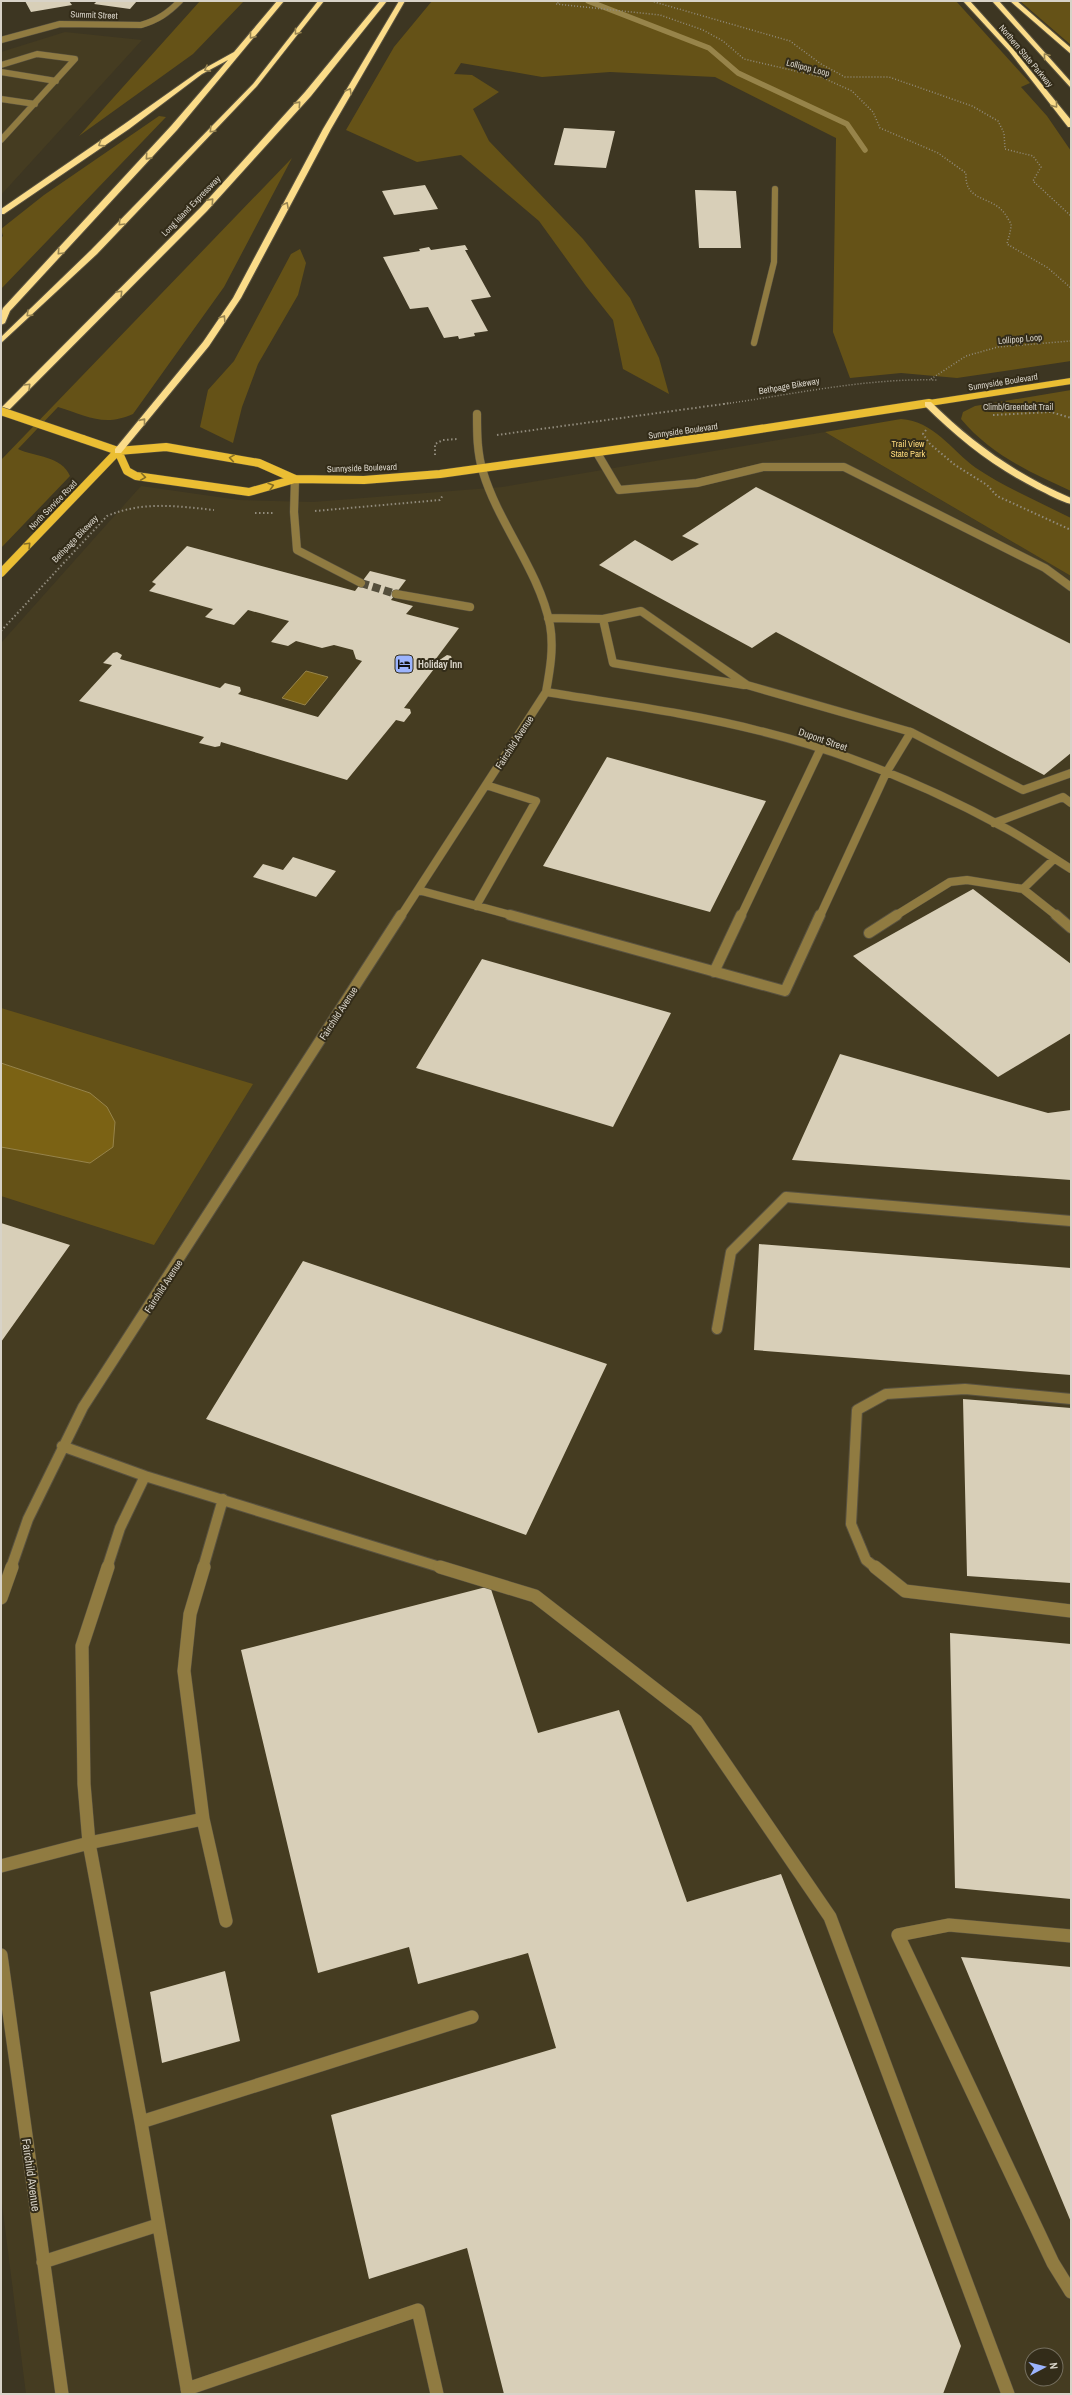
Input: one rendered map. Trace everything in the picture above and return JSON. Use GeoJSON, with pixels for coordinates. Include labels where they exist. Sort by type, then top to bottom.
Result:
{"type":"FeatureCollection","features":[{"type":"Feature","properties":{"kind":"highway"},"geometry":{"type":"LineString","coordinates":[[1,323],[6,310],[164,139],[281,1]]}},
{"type":"Feature","properties":{"kind":"highway"},"geometry":{"type":"LineString","coordinates":[[1,341],[94,252],[255,85],[321,1]]}},
{"type":"Feature","properties":{"kind":"highway","name":"Long Island Expressway"},"geometry":{"type":"LineString","coordinates":[[1,412],[204,209],[308,94],[384,1]]}},
{"type":"Feature","properties":{"kind":"highway"},"geometry":{"type":"LineString","coordinates":[[118,451],[206,344],[237,298],[327,129],[402,1]]}},
{"type":"Feature","properties":{"kind":"highway","name":"Northern State Parkway"},"geometry":{"type":"LineString","coordinates":[[966,1],[1011,50],[1071,125]]}},
{"type":"Feature","properties":{"kind":"highway","name":"Northern State Parkway"},"geometry":{"type":"LineString","coordinates":[[996,1],[1071,86]]}},
{"type":"Feature","properties":{"kind":"highway"},"geometry":{"type":"LineString","coordinates":[[1013,1],[1071,52]]}},
{"type":"Feature","properties":{"kind":"highway"},"geometry":{"type":"LineString","coordinates":[[1,212],[126,127],[200,73],[241,50]]}},
{"type":"Feature","properties":{"kind":"highway"},"geometry":{"type":"LineString","coordinates":[[928,404],[983,454],[1016,476],[1071,501]]}},
{"type":"Feature","properties":{"kind":"main road","name":"Sunnyside Boulevard"},"geometry":{"type":"LineString","coordinates":[[118,451],[127,471],[136,476],[248,492],[295,479],[364,480],[482,468],[597,453],[928,404],[1071,381]]}},
{"type":"Feature","properties":{"kind":"main road","name":"Sunnyside Boulevard"},"geometry":{"type":"LineString","coordinates":[[1,412],[118,451],[174,449],[259,463],[295,479]]}},
{"type":"Feature","properties":{"kind":"main road","name":"North Service Road"},"geometry":{"type":"LineString","coordinates":[[1,573],[118,451]]}},
{"type":"Feature","properties":{"kind":"street","name":"Summit Street"},"geometry":{"type":"LineString","coordinates":[[1,40],[68,23],[140,26],[160,20],[180,1]]}},
{"type":"Feature","properties":{"kind":"street"},"geometry":{"type":"LineString","coordinates":[[1,65],[37,54],[75,59],[1,140]]}},
{"type":"Feature","properties":{"kind":"street"},"geometry":{"type":"LineString","coordinates":[[1,72],[56,81]]}},
{"type":"Feature","properties":{"kind":"street"},"geometry":{"type":"LineString","coordinates":[[1,99],[35,104]]}},
{"type":"Feature","properties":{"kind":"street"},"geometry":{"type":"LineString","coordinates":[[754,343],[774,262],[775,189]]}},
{"type":"Feature","properties":{"kind":"street","name":"Fairchild Avenue"},"geometry":{"type":"LineString","coordinates":[[1,1598],[28,1519],[62,1446],[83,1407],[173,1271],[546,692],[552,654],[548,618],[536,583],[493,502],[482,468],[475,437],[477,414]]}},
{"type":"Feature","properties":{"kind":"street"},"geometry":{"type":"LineString","coordinates":[[597,453],[618,490],[697,483],[764,468],[844,467],[1045,568],[1071,587]]}},
{"type":"Feature","properties":{"kind":"street"},"geometry":{"type":"LineString","coordinates":[[295,479],[294,512],[296,550],[361,583]]}},
{"type":"Feature","properties":{"kind":"street"},"geometry":{"type":"LineString","coordinates":[[396,594],[470,606]]}},
{"type":"Feature","properties":{"kind":"street"},"geometry":{"type":"LineString","coordinates":[[548,618],[603,619],[641,611],[747,685]]}},
{"type":"Feature","properties":{"kind":"street"},"geometry":{"type":"LineString","coordinates":[[603,619],[613,663],[747,685],[911,732],[1023,790],[1071,773]]}},
{"type":"Feature","properties":{"kind":"street","name":"Dupont Street"},"geometry":{"type":"LineString","coordinates":[[546,692],[699,718],[791,740],[886,773],[935,793],[994,822],[1071,869]]}},
{"type":"Feature","properties":{"kind":"street"},"geometry":{"type":"LineString","coordinates":[[418,890],[785,991],[886,773],[911,732]]}},
{"type":"Feature","properties":{"kind":"street"},"geometry":{"type":"LineString","coordinates":[[714,972],[820,750]]}},
{"type":"Feature","properties":{"kind":"street"},"geometry":{"type":"LineString","coordinates":[[476,906],[536,801],[486,785]]}},
{"type":"Feature","properties":{"kind":"street"},"geometry":{"type":"LineString","coordinates":[[994,822],[1063,797],[1071,803]]}},
{"type":"Feature","properties":{"kind":"street"},"geometry":{"type":"LineString","coordinates":[[1023,889],[1054,858]]}},
{"type":"Feature","properties":{"kind":"street"},"geometry":{"type":"LineString","coordinates":[[869,933],[950,882],[967,880],[1023,889],[1071,928]]}},
{"type":"Feature","properties":{"kind":"street"},"geometry":{"type":"LineString","coordinates":[[716,1329],[731,1252],[786,1197],[1071,1221]]}},
{"type":"Feature","properties":{"kind":"street"},"geometry":{"type":"LineString","coordinates":[[1071,1399],[965,1389],[886,1394],[857,1410],[851,1524],[866,1560],[905,1591],[1071,1611]]}},
{"type":"Feature","properties":{"kind":"street"},"geometry":{"type":"LineString","coordinates":[[62,1446],[145,1476],[535,1596],[696,1721],[830,1917],[1008,2394]]}},
{"type":"Feature","properties":{"kind":"street"},"geometry":{"type":"LineString","coordinates":[[145,1476],[120,1528],[82,1646],[84,1784],[89,1843],[141,2122],[188,2391],[418,2310],[437,2394]]}},
{"type":"Feature","properties":{"kind":"street"},"geometry":{"type":"LineString","coordinates":[[223,1499],[190,1614],[184,1671],[203,1819],[226,1921]]}},
{"type":"Feature","properties":{"kind":"street"},"geometry":{"type":"LineString","coordinates":[[1,1866],[89,1843],[203,1819]]}},
{"type":"Feature","properties":{"kind":"street"},"geometry":{"type":"LineString","coordinates":[[1071,1936],[950,1926],[898,1935],[1054,2263],[1071,2292]]}},
{"type":"Feature","properties":{"kind":"street","name":"Fairchild Avenue"},"geometry":{"type":"LineString","coordinates":[[1,1955],[62,2394]]}},
{"type":"Feature","properties":{"kind":"street"},"geometry":{"type":"LineString","coordinates":[[141,2122],[472,2017]]}},
{"type":"Feature","properties":{"kind":"street"},"geometry":{"type":"LineString","coordinates":[[43,2262],[158,2225]]}},
{"type":"Feature","properties":{"kind":"path","name":"Lollipop Loop"},"geometry":{"type":"LineString","coordinates":[[561,1],[556,4],[660,15],[703,30],[723,41],[744,59],[820,77],[852,91],[873,112],[880,128],[938,153],[966,173],[964,182],[969,193],[1000,206],[1011,225],[1008,244],[1048,268],[1071,288]]}},
{"type":"Feature","properties":{"kind":"path","name":"Lollipop Loop"},"geometry":{"type":"LineString","coordinates":[[651,1],[790,40],[821,64],[845,77],[888,78],[972,106],[998,121],[1004,133],[1006,150],[1033,156],[1041,167],[1032,181],[1071,216]]}},
{"type":"Feature","properties":{"kind":"path","name":"Lollipop Loop"},"geometry":{"type":"LineString","coordinates":[[930,380],[966,356],[992,349],[1071,341]]}},
{"type":"Feature","properties":{"kind":"path","name":"Bethpage Bikeway"},"geometry":{"type":"LineString","coordinates":[[511,434],[774,397],[818,388],[894,379],[944,380]]}},
{"type":"Feature","properties":{"kind":"path","name":"Climb/Greenbelt Trail"},"geometry":{"type":"LineString","coordinates":[[988,414],[1051,412],[1071,418]]}},
{"type":"Feature","properties":{"kind":"path"},"geometry":{"type":"LineString","coordinates":[[929,424],[923,434],[930,444],[955,465],[987,485],[997,496],[1071,530]]}},
{"type":"Feature","properties":{"kind":"path"},"geometry":{"type":"LineString","coordinates":[[435,454],[435,444],[438,441],[453,439]]}},
{"type":"Feature","properties":{"kind":"path"},"geometry":{"type":"LineString","coordinates":[[323,511],[440,500],[443,495]]}},
{"type":"Feature","properties":{"kind":"path","name":"Bethpage Bikeway"},"geometry":{"type":"LineString","coordinates":[[1,631],[107,516],[128,507],[155,503],[220,510]]}},
{"type":"Feature","properties":{"kind":"path"},"geometry":{"type":"LineString","coordinates":[[249,513],[256,513]]}},
{"type":"Feature","properties":{"kind":"shaded area"},"geometry":{"type":"Polygon","coordinates":[[[65,32],[142,40],[1,195],[1,52],[65,32]]]}},
{"type":"Feature","properties":{"kind":"shaded area"},"geometry":{"type":"Polygon","coordinates":[[[825,432],[1071,576],[1071,2394],[26,2394],[1,2196],[1,643],[141,486],[239,500],[313,502],[502,487],[825,432]]]}},
{"type":"Feature","properties":{"kind":"shaded area"},"geometry":{"type":"Polygon","coordinates":[[[306,671],[328,677],[305,705],[282,698],[306,671]]]}},
{"type":"Feature","properties":{"kind":"shaded area"},"geometry":{"type":"Polygon","coordinates":[[[1,1063],[90,1093],[107,1107],[115,1122],[113,1147],[90,1163],[1,1147],[1,1063]]]}},
{"type":"Feature","properties":{"kind":"green space"},"geometry":{"type":"Polygon","coordinates":[[[200,1],[244,1],[193,54],[79,136],[200,1]]]}},
{"type":"Feature","properties":{"kind":"green space"},"geometry":{"type":"Polygon","coordinates":[[[432,1],[956,1],[1030,83],[1021,87],[1047,116],[1071,151],[1071,361],[957,378],[901,373],[850,378],[833,332],[836,138],[715,77],[610,72],[542,77],[461,63],[454,74],[472,75],[499,92],[473,109],[489,141],[583,239],[630,298],[659,358],[669,394],[623,369],[613,320],[586,286],[539,221],[461,155],[417,162],[346,130],[394,47],[432,1]]]}},
{"type":"Feature","properties":{"kind":"green space"},"geometry":{"type":"Polygon","coordinates":[[[1020,1],[1071,1],[1071,45],[1020,1]]]}},
{"type":"Feature","properties":{"kind":"green space"},"geometry":{"type":"Polygon","coordinates":[[[159,116],[166,117],[1,289],[1,238],[3,236],[1,229],[44,195],[159,116]]]}},
{"type":"Feature","properties":{"kind":"green space"},"geometry":{"type":"Polygon","coordinates":[[[292,158],[224,287],[133,414],[123,418],[104,420],[87,417],[58,407],[18,449],[61,464],[70,476],[1,548],[1,460],[292,158]]]}},
{"type":"Feature","properties":{"kind":"green space"},"geometry":{"type":"Polygon","coordinates":[[[300,249],[306,263],[298,295],[258,364],[242,407],[233,443],[200,427],[208,390],[234,361],[291,254],[300,249]]]}},
{"type":"Feature","properties":{"kind":"green space"},"geometry":{"type":"Polygon","coordinates":[[[1071,390],[1071,491],[1026,470],[998,452],[972,431],[961,419],[963,412],[975,406],[1071,390]]]}},
{"type":"Feature","properties":{"kind":"green space","name":"Trail View State Park"},"geometry":{"type":"Polygon","coordinates":[[[901,419],[913,421],[923,425],[942,438],[967,461],[987,475],[1071,518],[1071,576],[825,432],[901,419]]]}},
{"type":"Feature","properties":{"kind":"green space"},"geometry":{"type":"Polygon","coordinates":[[[1,1008],[253,1084],[154,1245],[1,1196],[1,1147],[90,1163],[90,1093],[1,1063],[1,1008]]]}},
{"type":"Feature","properties":{"kind":"building"},"geometry":{"type":"Polygon","coordinates":[[[25,1],[69,1],[72,5],[31,12],[25,1]]]}},
{"type":"Feature","properties":{"kind":"building"},"geometry":{"type":"Polygon","coordinates":[[[97,1],[137,1],[130,9],[94,4],[97,1]]]}},
{"type":"Feature","properties":{"kind":"building"},"geometry":{"type":"Polygon","coordinates":[[[564,128],[615,131],[606,168],[554,165],[564,128]]]}},
{"type":"Feature","properties":{"kind":"building"},"geometry":{"type":"Polygon","coordinates":[[[425,185],[438,209],[394,215],[382,191],[425,185]]]}},
{"type":"Feature","properties":{"kind":"building"},"geometry":{"type":"Polygon","coordinates":[[[695,190],[736,191],[741,248],[699,248],[695,190]]]}},
{"type":"Feature","properties":{"kind":"building"},"geometry":{"type":"Polygon","coordinates":[[[465,245],[468,250],[465,250],[491,297],[471,300],[488,331],[474,333],[475,336],[459,339],[458,336],[444,338],[428,307],[410,309],[383,257],[420,251],[419,249],[429,247],[431,250],[465,245]]]}},
{"type":"Feature","properties":{"kind":"building"},"geometry":{"type":"Polygon","coordinates":[[[756,487],[1071,644],[1071,753],[1044,775],[776,632],[752,648],[599,565],[635,540],[672,561],[699,544],[682,536],[756,487]]]}},
{"type":"Feature","properties":{"kind":"building","name":"Holiday Inn"},"geometry":{"type":"Polygon","coordinates":[[[187,546],[355,591],[370,571],[406,580],[391,600],[413,606],[406,614],[459,628],[435,660],[438,661],[447,655],[451,656],[452,659],[445,667],[437,665],[404,708],[410,709],[411,713],[404,722],[396,720],[347,780],[221,742],[220,746],[215,747],[199,743],[204,737],[79,701],[112,665],[103,663],[113,653],[117,652],[122,655],[120,659],[220,688],[225,683],[240,687],[241,691],[238,694],[318,717],[362,661],[356,659],[353,650],[334,645],[322,648],[296,641],[288,646],[271,642],[289,621],[248,610],[234,625],[205,617],[213,609],[149,591],[156,584],[152,582],[187,546]]]}},
{"type":"Feature","properties":{"kind":"building"},"geometry":{"type":"Polygon","coordinates":[[[607,757],[766,801],[710,912],[543,866],[607,757]]]}},
{"type":"Feature","properties":{"kind":"building"},"geometry":{"type":"Polygon","coordinates":[[[293,857],[336,871],[316,897],[253,877],[263,864],[283,870],[293,857]]]}},
{"type":"Feature","properties":{"kind":"building"},"geometry":{"type":"Polygon","coordinates":[[[973,889],[1071,964],[1071,1033],[998,1077],[853,956],[973,889]]]}},
{"type":"Feature","properties":{"kind":"building"},"geometry":{"type":"Polygon","coordinates":[[[482,959],[671,1013],[613,1127],[416,1068],[482,959]]]}},
{"type":"Feature","properties":{"kind":"building"},"geometry":{"type":"Polygon","coordinates":[[[840,1054],[1048,1113],[1071,1110],[1071,1180],[792,1160],[840,1054]]]}},
{"type":"Feature","properties":{"kind":"building"},"geometry":{"type":"Polygon","coordinates":[[[1,1223],[70,1245],[1,1342],[1,1223]]]}},
{"type":"Feature","properties":{"kind":"building"},"geometry":{"type":"Polygon","coordinates":[[[759,1244],[1071,1268],[1071,1375],[754,1350],[759,1244]]]}},
{"type":"Feature","properties":{"kind":"building"},"geometry":{"type":"Polygon","coordinates":[[[303,1261],[607,1364],[526,1535],[206,1419],[303,1261]]]}},
{"type":"Feature","properties":{"kind":"building"},"geometry":{"type":"Polygon","coordinates":[[[963,1399],[1071,1408],[1071,1583],[967,1576],[963,1399]]]}},
{"type":"Feature","properties":{"kind":"building"},"geometry":{"type":"Polygon","coordinates":[[[490,1586],[538,1733],[619,1710],[687,1902],[781,1874],[961,2346],[943,2394],[504,2394],[467,2248],[369,2279],[331,2115],[556,2048],[528,1953],[418,1984],[409,1947],[318,1973],[241,1650],[490,1586]]]}},
{"type":"Feature","properties":{"kind":"building"},"geometry":{"type":"Polygon","coordinates":[[[950,1633],[1071,1644],[1071,1899],[955,1888],[950,1633]]]}},
{"type":"Feature","properties":{"kind":"building"},"geometry":{"type":"Polygon","coordinates":[[[961,1957],[1071,1967],[1071,2222],[961,1957]]]}},
{"type":"Feature","properties":{"kind":"building"},"geometry":{"type":"Polygon","coordinates":[[[225,1971],[240,2041],[162,2063],[150,1992],[225,1971]]]}},
{"type":"Feature","properties":{"kind":"waterway"},"geometry":{"type":"LineString","coordinates":[[588,1],[709,48],[738,73],[847,124],[865,150]]}},
{"type":"Feature","properties":{"kind":"tunnel"},"geometry":{"type":"LineString","coordinates":[[361,583],[396,594]]}},
{"type":"Feature","properties":{"kind":"place","name":"Holiday Inn"},"geometry":{"type":"Point","coordinates":[404,664]}}]}
